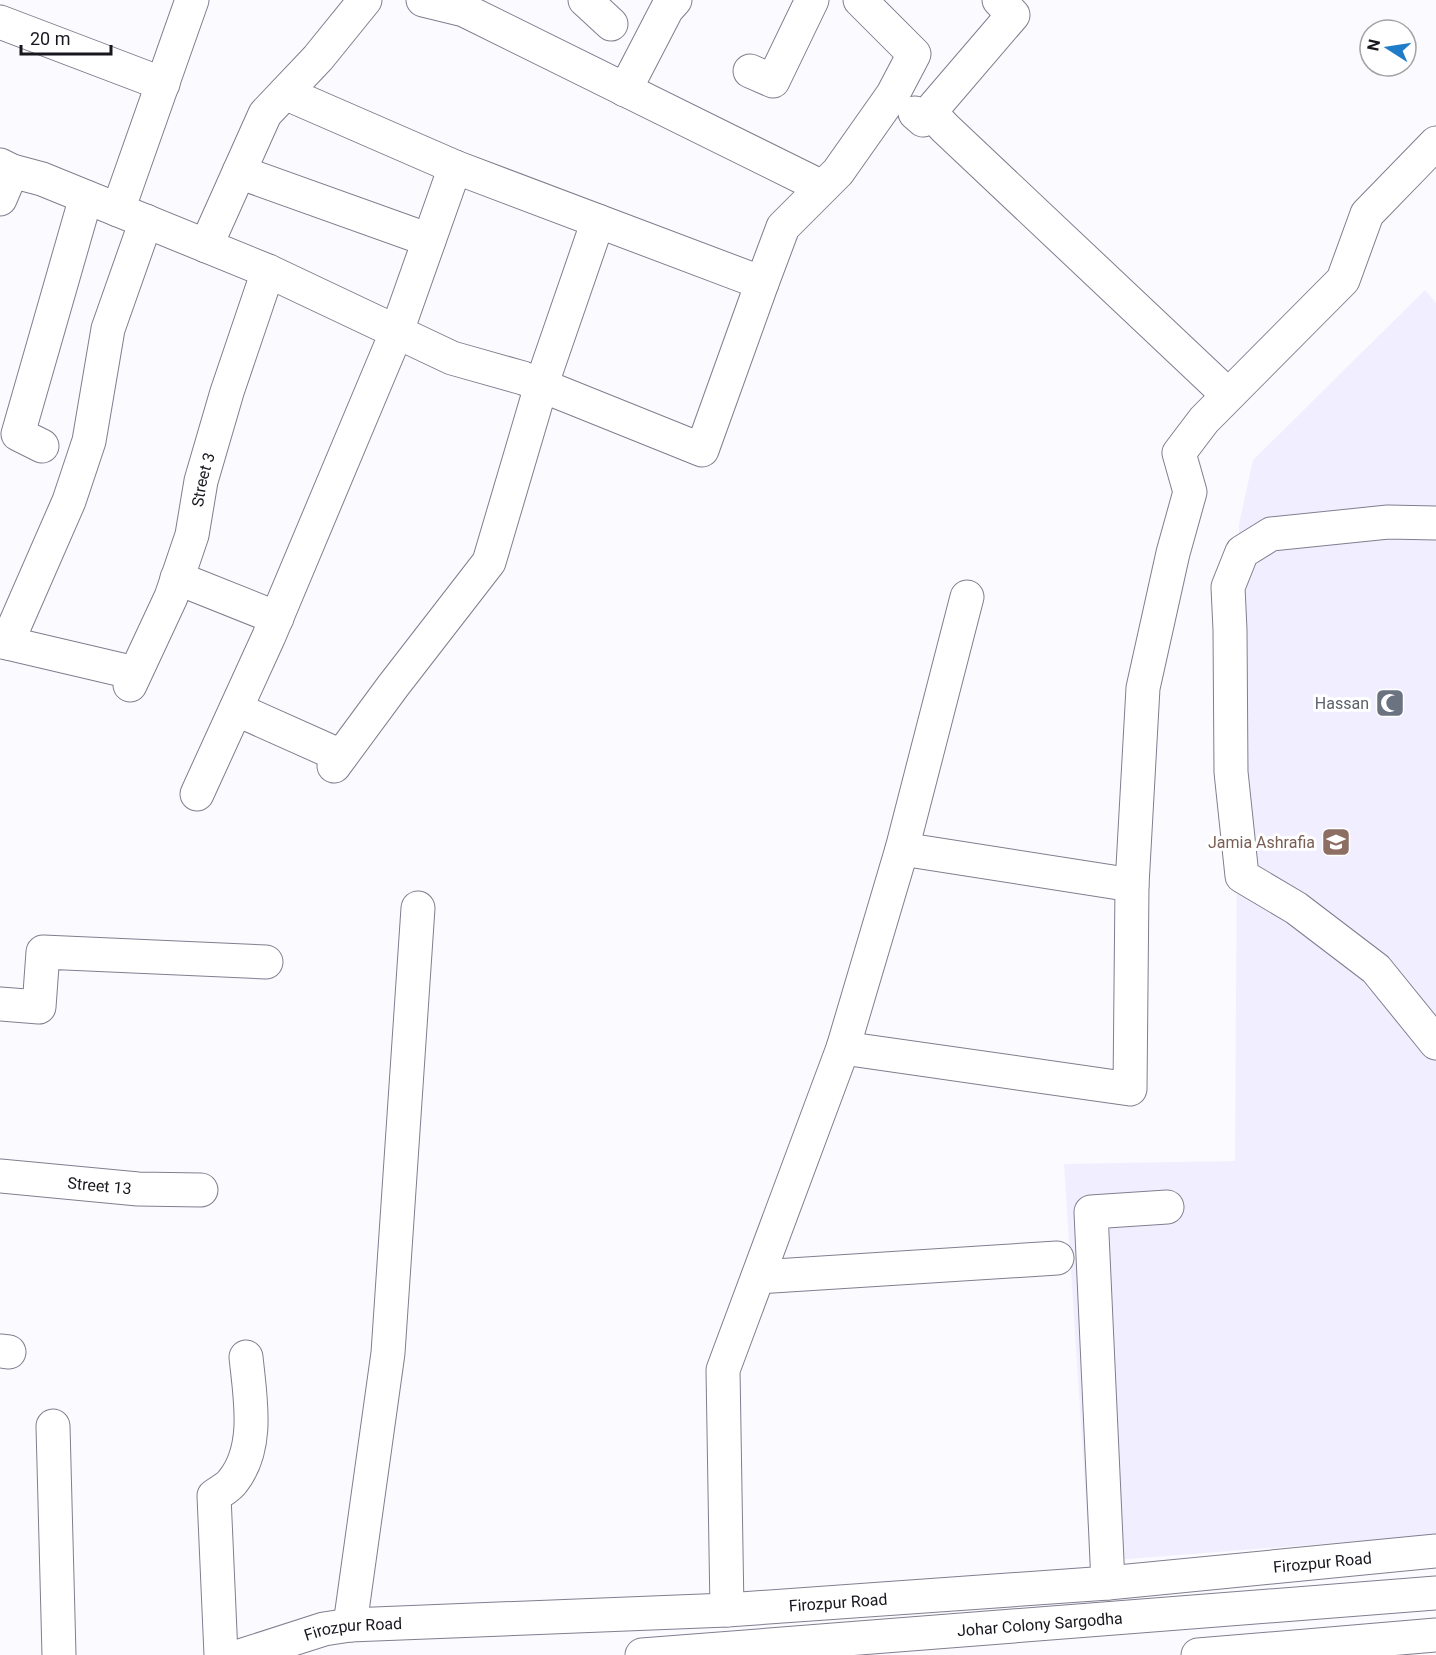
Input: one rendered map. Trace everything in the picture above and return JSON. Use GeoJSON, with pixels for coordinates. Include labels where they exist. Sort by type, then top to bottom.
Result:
{"type":"FeatureCollection","features":[{"type":"Feature","properties":{"kind":"street"},"geometry":{"type":"LineString","coordinates":[[3,642],[69,501],[89,441],[108,329],[132,216],[163,84],[192,0]]}},
{"type":"Feature","properties":{"kind":"street"},"geometry":{"type":"LineString","coordinates":[[206,246],[265,114],[318,58],[365,0]]}},
{"type":"Feature","properties":{"kind":"street"},"geometry":{"type":"LineString","coordinates":[[423,0],[464,10],[822,187]]}},
{"type":"Feature","properties":{"kind":"street"},"geometry":{"type":"LineString","coordinates":[[585,0],[611,24]]}},
{"type":"Feature","properties":{"kind":"street"},"geometry":{"type":"LineString","coordinates":[[625,90],[667,9],[675,0]]}},
{"type":"Feature","properties":{"kind":"street"},"geometry":{"type":"LineString","coordinates":[[750,71],[773,81],[812,0]]}},
{"type":"Feature","properties":{"kind":"street"},"geometry":{"type":"LineString","coordinates":[[4,178],[42,179],[268,271],[452,358],[522,378],[702,450],[783,227],[838,172],[893,94],[914,54],[860,0]]}},
{"type":"Feature","properties":{"kind":"street"},"geometry":{"type":"LineString","coordinates":[[893,94],[922,120],[1006,8]]}},
{"type":"Feature","properties":{"kind":"street"},"geometry":{"type":"LineString","coordinates":[[0,22],[163,84]]}},
{"type":"Feature","properties":{"kind":"street"},"geometry":{"type":"LineString","coordinates":[[285,93],[455,167],[762,283]]}},
{"type":"Feature","properties":{"kind":"street"},"geometry":{"type":"LineString","coordinates":[[930,112],[1228,395]]}},
{"type":"Feature","properties":{"kind":"street"},"geometry":{"type":"LineString","coordinates":[[843,1048],[1130,1089],[1132,885],[1143,687],[1173,553],[1190,492],[1179,453],[1203,420],[1343,280],[1367,214],[1436,142]]}},
{"type":"Feature","properties":{"kind":"street"},"geometry":{"type":"LineString","coordinates":[[198,794],[277,618],[397,331],[455,167]]}},
{"type":"Feature","properties":{"kind":"street"},"geometry":{"type":"LineString","coordinates":[[239,172],[429,240]]}},
{"type":"Feature","properties":{"kind":"street"},"geometry":{"type":"LineString","coordinates":[[42,446],[18,434],[86,197]]}},
{"type":"Feature","properties":{"kind":"street"},"geometry":{"type":"LineString","coordinates":[[236,709],[337,761],[489,562],[541,386],[598,221]]}},
{"type":"Feature","properties":{"kind":"street","name":"Street 3"},"geometry":{"type":"LineString","coordinates":[[3,642],[133,679],[171,597],[192,535],[201,481],[220,414],[268,271]]}},
{"type":"Feature","properties":{"kind":"street"},"geometry":{"type":"LineString","coordinates":[[1436,523],[1388,522],[1271,534],[1242,552],[1228,587],[1230,772],[1242,876],[1296,908],[1376,969],[1436,1043]]}},
{"type":"Feature","properties":{"kind":"street"},"geometry":{"type":"LineString","coordinates":[[177,578],[277,618]]}},
{"type":"Feature","properties":{"kind":"street"},"geometry":{"type":"LineString","coordinates":[[726,1610],[723,1370],[843,1048],[902,849],[967,597]]}},
{"type":"Feature","properties":{"kind":"street"},"geometry":{"type":"LineString","coordinates":[[902,849],[1132,885]]}},
{"type":"Feature","properties":{"kind":"street"},"geometry":{"type":"LineString","coordinates":[[350,1625],[388,1353],[418,908]]}},
{"type":"Feature","properties":{"kind":"street"},"geometry":{"type":"LineString","coordinates":[[0,1004],[39,1007],[43,952],[266,962]]}},
{"type":"Feature","properties":{"kind":"street","name":"Street 13"},"geometry":{"type":"LineString","coordinates":[[0,1176],[138,1189],[201,1190]]}},
{"type":"Feature","properties":{"kind":"street"},"geometry":{"type":"LineString","coordinates":[[1108,1583],[1091,1212],[1167,1207]]}},
{"type":"Feature","properties":{"kind":"street"},"geometry":{"type":"LineString","coordinates":[[758,1277],[1057,1258]]}},
{"type":"Feature","properties":{"kind":"street"},"geometry":{"type":"LineString","coordinates":[[221,1655],[214,1496],[232,1484],[243,1465],[251,1431],[251,1402],[246,1357]]}},
{"type":"Feature","properties":{"kind":"street"},"geometry":{"type":"LineString","coordinates":[[53,1425],[59,1655]]}},
{"type":"Feature","properties":{"kind":"street","name":"Firozpur Road"},"geometry":{"type":"LineString","coordinates":[[243,1655],[324,1629],[350,1625],[726,1610],[1108,1583],[1436,1551]]}},
{"type":"Feature","properties":{"kind":"street","name":"Johar Colony Sargodha"},"geometry":{"type":"LineString","coordinates":[[642,1655],[1436,1593]]}},
{"type":"Feature","properties":{"kind":"street"},"geometry":{"type":"LineString","coordinates":[[1198,1655],[1436,1635]]}},
{"type":"Feature","properties":{"kind":"shaded area","name":"Jamia Ashrafia"},"geometry":{"type":"Polygon","coordinates":[[[1425,290],[1436,303],[1436,1535],[1090,1562],[1064,1164],[1235,1161],[1239,524],[1253,460],[1425,290]]]}},
{"type":"Feature","properties":{"kind":"place","name":"Hassan"},"geometry":{"type":"Point","coordinates":[1390,703]}},
{"type":"Feature","properties":{"kind":"place","name":"Jamia Ashrafia"},"geometry":{"type":"Point","coordinates":[1336,842]}}]}
